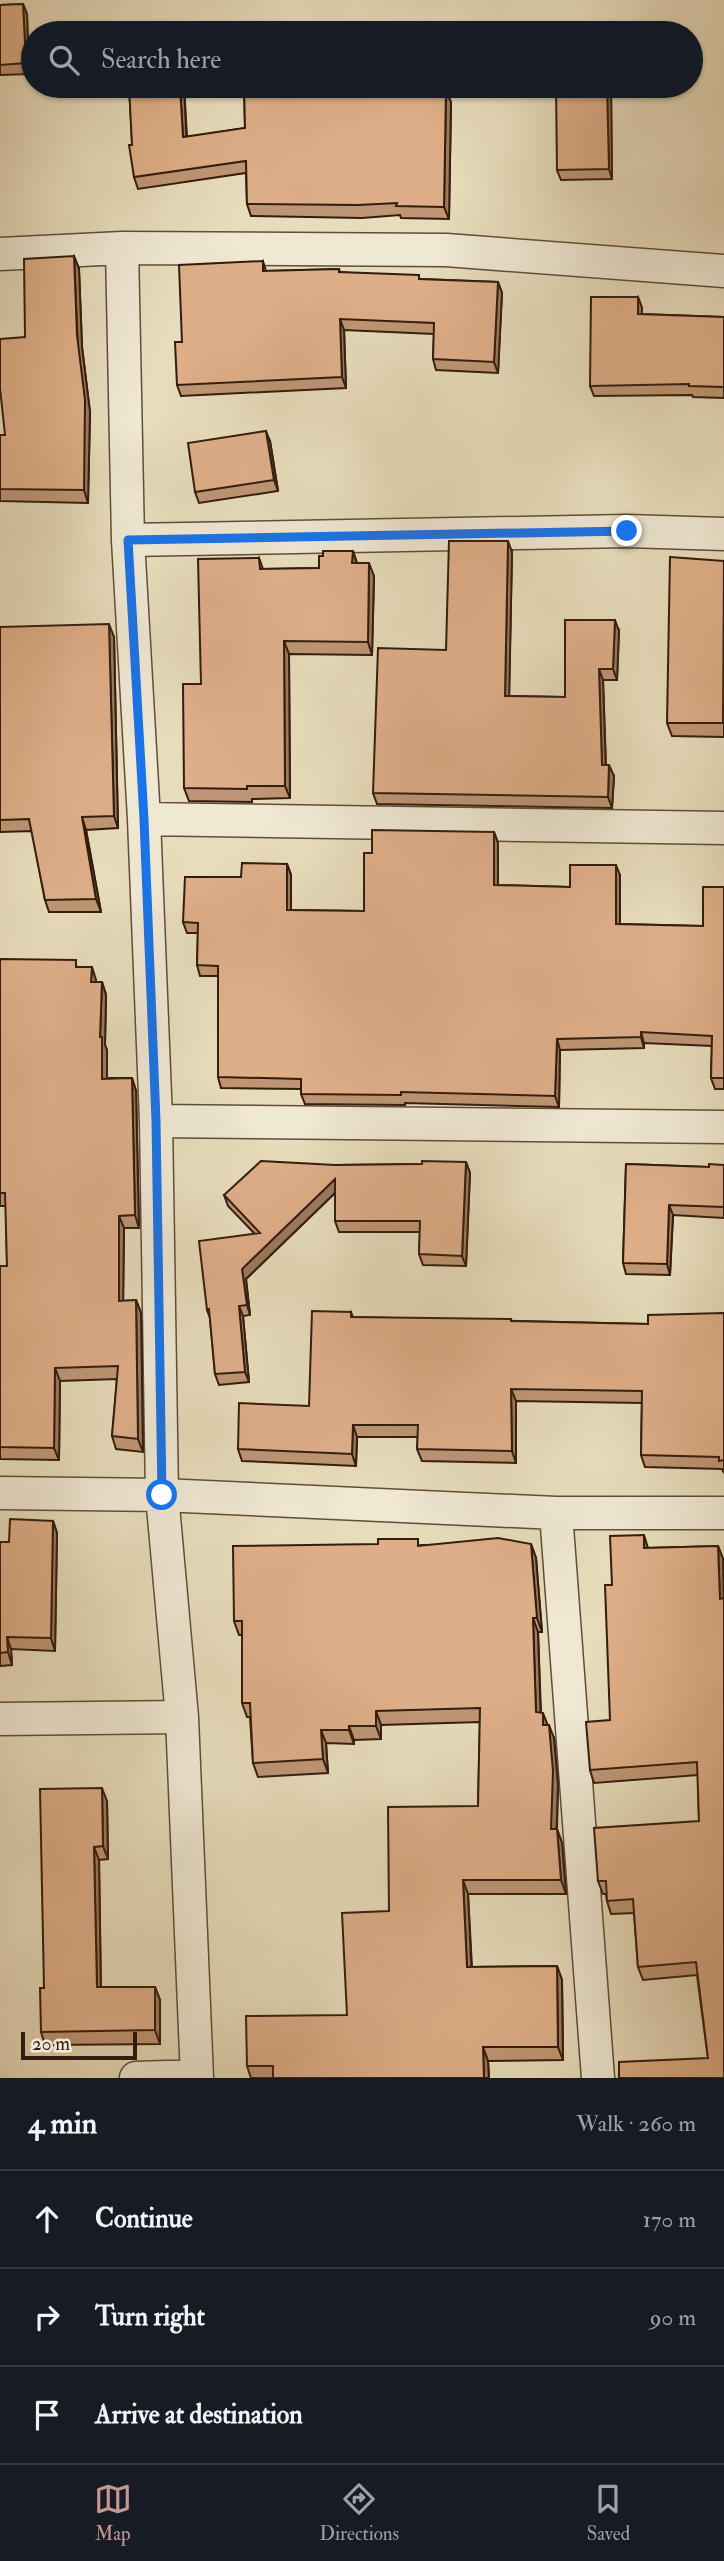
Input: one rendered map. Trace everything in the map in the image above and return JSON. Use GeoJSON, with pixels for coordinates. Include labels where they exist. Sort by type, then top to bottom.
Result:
{"type":"FeatureCollection","features":[{"type":"Feature","properties":{"kind":"street"},"geometry":{"type":"LineString","coordinates":[[122,248],[128,540],[144,819],[156,1121],[162,1495],[182,1717],[197,2077],[136,2078]]}},
{"type":"Feature","properties":{"kind":"street"},"geometry":{"type":"LineString","coordinates":[[0,254],[122,248],[446,250],[724,271]]}},
{"type":"Feature","properties":{"kind":"street"},"geometry":{"type":"LineString","coordinates":[[128,540],[627,531],[724,534]]}},
{"type":"Feature","properties":{"kind":"street"},"geometry":{"type":"LineString","coordinates":[[144,819],[724,828]]}},
{"type":"Feature","properties":{"kind":"street"},"geometry":{"type":"LineString","coordinates":[[156,1121],[724,1127]]}},
{"type":"Feature","properties":{"kind":"street"},"geometry":{"type":"LineString","coordinates":[[0,1493],[162,1495],[556,1513],[724,1513]]}},
{"type":"Feature","properties":{"kind":"street"},"geometry":{"type":"LineString","coordinates":[[556,1513],[598,2078]]}},
{"type":"Feature","properties":{"kind":"street"},"geometry":{"type":"LineString","coordinates":[[0,1719],[182,1717]]}},
{"type":"Feature","properties":{"kind":"building"},"geometry":{"type":"Polygon","coordinates":[[[23,4],[21,63],[0,65],[0,5],[23,4]]]}},
{"type":"Feature","properties":{"kind":"building"},"geometry":{"type":"Polygon","coordinates":[[[130,98],[181,98],[183,137],[245,128],[244,98],[446,98],[444,207],[396,206],[397,203],[247,204],[246,161],[134,177],[129,145],[132,145],[130,98]]]}},
{"type":"Feature","properties":{"kind":"building"},"geometry":{"type":"Polygon","coordinates":[[[556,98],[607,98],[609,169],[557,170],[556,98]]]}},
{"type":"Feature","properties":{"kind":"building"},"geometry":{"type":"Polygon","coordinates":[[[74,256],[77,335],[85,400],[84,490],[0,489],[0,435],[5,435],[0,388],[0,339],[25,337],[24,259],[74,256]]]}},
{"type":"Feature","properties":{"kind":"building"},"geometry":{"type":"Polygon","coordinates":[[[263,261],[263,271],[339,269],[339,272],[419,275],[419,279],[498,282],[494,362],[433,359],[434,323],[340,319],[342,377],[177,385],[175,342],[182,342],[179,265],[263,261]]]}},
{"type":"Feature","properties":{"kind":"building"},"geometry":{"type":"Polygon","coordinates":[[[591,297],[638,297],[638,314],[724,317],[724,387],[689,384],[590,386],[591,297]]]}},
{"type":"Feature","properties":{"kind":"building"},"geometry":{"type":"Polygon","coordinates":[[[266,431],[274,480],[195,492],[188,443],[266,431]]]}},
{"type":"Feature","properties":{"kind":"building"},"geometry":{"type":"Polygon","coordinates":[[[449,541],[508,541],[505,696],[565,697],[565,620],[615,620],[613,669],[599,669],[602,765],[609,765],[608,797],[373,793],[378,648],[446,650],[449,541]]]}},
{"type":"Feature","properties":{"kind":"building"},"geometry":{"type":"Polygon","coordinates":[[[323,551],[353,551],[352,563],[369,563],[368,642],[284,641],[285,786],[247,786],[247,789],[184,788],[183,684],[201,684],[198,559],[259,558],[260,569],[319,568],[319,556],[323,556],[323,551]]]}},
{"type":"Feature","properties":{"kind":"building"},"geometry":{"type":"Polygon","coordinates":[[[670,557],[724,561],[723,723],[667,723],[670,557]]]}},
{"type":"Feature","properties":{"kind":"building"},"geometry":{"type":"Polygon","coordinates":[[[109,624],[114,816],[82,817],[96,899],[45,900],[29,819],[0,820],[0,627],[109,624]]]}},
{"type":"Feature","properties":{"kind":"building"},"geometry":{"type":"Polygon","coordinates":[[[372,830],[494,832],[494,885],[570,887],[570,865],[616,865],[616,924],[703,926],[703,887],[724,887],[724,1078],[711,1078],[712,1036],[641,1032],[641,1037],[557,1039],[555,1096],[401,1092],[401,1095],[301,1094],[301,1079],[218,1077],[218,966],[197,965],[198,923],[183,922],[185,877],[241,877],[242,863],[287,864],[287,910],[364,911],[364,853],[372,853],[372,830]]]}},
{"type":"Feature","properties":{"kind":"building"},"geometry":{"type":"Polygon","coordinates":[[[0,959],[76,960],[76,967],[92,967],[91,982],[102,982],[102,1079],[132,1078],[135,1215],[119,1216],[119,1301],[136,1300],[138,1439],[112,1436],[118,1366],[55,1368],[54,1448],[0,1447],[0,1266],[7,1266],[5,1193],[0,1193],[0,959]]]}},
{"type":"Feature","properties":{"kind":"building"},"geometry":{"type":"Polygon","coordinates":[[[261,1161],[335,1165],[466,1162],[462,1256],[419,1254],[420,1221],[335,1221],[335,1179],[242,1269],[247,1305],[239,1306],[245,1372],[215,1374],[199,1241],[260,1233],[224,1195],[261,1161]]]}},
{"type":"Feature","properties":{"kind":"building"},"geometry":{"type":"Polygon","coordinates":[[[626,1164],[709,1167],[709,1164],[724,1165],[724,1207],[669,1205],[667,1264],[623,1263],[626,1164]]]}},
{"type":"Feature","properties":{"kind":"building"},"geometry":{"type":"Polygon","coordinates":[[[312,1311],[351,1312],[351,1317],[648,1324],[648,1315],[724,1313],[724,1460],[719,1461],[719,1457],[641,1455],[642,1391],[511,1389],[512,1451],[417,1449],[418,1425],[353,1425],[352,1454],[238,1449],[239,1403],[309,1406],[312,1311]]]}},
{"type":"Feature","properties":{"kind":"building"},"geometry":{"type":"Polygon","coordinates":[[[10,1519],[53,1521],[51,1638],[7,1637],[8,1652],[0,1653],[0,1542],[9,1542],[10,1519]]]}},
{"type":"Feature","properties":{"kind":"building"},"geometry":{"type":"Polygon","coordinates":[[[644,1535],[644,1548],[718,1546],[720,1599],[724,1598],[724,2078],[619,2078],[619,2062],[708,2058],[696,1962],[638,1967],[633,1899],[607,1901],[606,1881],[598,1881],[594,1828],[699,1821],[697,1762],[590,1770],[586,1722],[610,1720],[605,1585],[612,1585],[610,1536],[644,1535]]]}},
{"type":"Feature","properties":{"kind":"building"},"geometry":{"type":"Polygon","coordinates":[[[498,1538],[531,1544],[537,1618],[533,1618],[536,1712],[543,1713],[543,1725],[549,1725],[553,1771],[551,1829],[557,1829],[561,1880],[463,1880],[467,1967],[557,1966],[558,2047],[483,2047],[484,2078],[273,2078],[273,2066],[247,2066],[246,2016],[347,2015],[342,1913],[389,1911],[388,1807],[478,1806],[480,1708],[376,1711],[376,1726],[321,1730],[323,1759],[253,1763],[250,1703],[242,1703],[242,1621],[234,1621],[233,1546],[378,1544],[378,1539],[418,1539],[418,1546],[498,1538]]]}},
{"type":"Feature","properties":{"kind":"building"},"geometry":{"type":"Polygon","coordinates":[[[102,1788],[103,1846],[94,1847],[97,1987],[155,1987],[155,2030],[41,2032],[40,1988],[44,1988],[40,1789],[102,1788]]]}},
{"type":"Feature","properties":{"kind":"route"},"geometry":{"type":"LineString","coordinates":[[162,1495],[156,1121],[144,819],[128,540],[627,531]]}}]}
